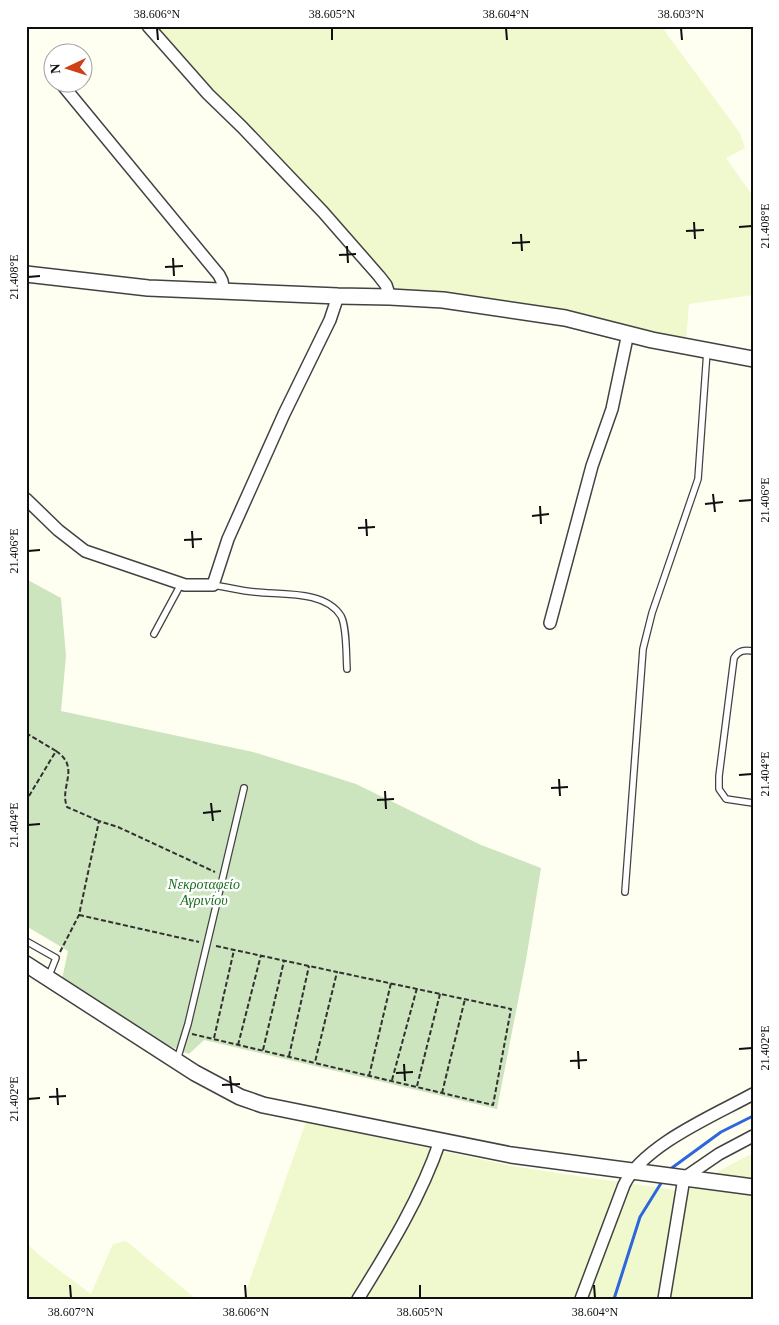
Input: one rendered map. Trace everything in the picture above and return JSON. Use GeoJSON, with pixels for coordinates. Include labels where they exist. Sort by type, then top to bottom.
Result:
{"type":"FeatureCollection","features":[{"type":"Feature","properties":{"kind":"street"},"geometry":{"type":"LineString","coordinates":[[148,26],[208,94],[323,212],[379,276],[386,285],[390,297]]}},
{"type":"Feature","properties":{"kind":"street"},"geometry":{"type":"LineString","coordinates":[[68,92],[219,275],[224,292]]}},
{"type":"Feature","properties":{"kind":"street"},"geometry":{"type":"LineString","coordinates":[[26,274],[141,287],[443,300],[565,318],[708,351],[753,359]]}},
{"type":"Feature","properties":{"kind":"street"},"geometry":{"type":"LineString","coordinates":[[26,499],[58,530],[85,551],[181,584],[213,585],[228,539],[284,414],[330,320],[338,296]]}},
{"type":"Feature","properties":{"kind":"street"},"geometry":{"type":"LineString","coordinates":[[550,623],[592,466],[612,409],[628,333]]}},
{"type":"Feature","properties":{"kind":"street"},"geometry":{"type":"LineString","coordinates":[[26,964],[176,1062],[224,1090],[263,1105],[511,1155],[753,1187]]}},
{"type":"Feature","properties":{"kind":"street"},"geometry":{"type":"LineString","coordinates":[[581,1299],[622,1189],[639,1172],[650,1153],[669,1140],[753,1094]]}},
{"type":"Feature","properties":{"kind":"street"},"geometry":{"type":"LineString","coordinates":[[678,1177],[753,1136]]}},
{"type":"Feature","properties":{"kind":"street"},"geometry":{"type":"LineString","coordinates":[[358,1299],[391,1245],[431,1167],[440,1141]]}},
{"type":"Feature","properties":{"kind":"street"},"geometry":{"type":"LineString","coordinates":[[664,1299],[678,1177]]}},
{"type":"Feature","properties":{"kind":"lane"},"geometry":{"type":"LineString","coordinates":[[624,892],[643,649],[652,613],[698,480],[708,351]]}},
{"type":"Feature","properties":{"kind":"lane"},"geometry":{"type":"LineString","coordinates":[[154,634],[181,584]]}},
{"type":"Feature","properties":{"kind":"lane"},"geometry":{"type":"LineString","coordinates":[[213,585],[259,593],[309,597],[329,606],[339,614],[343,622],[347,669]]}},
{"type":"Feature","properties":{"kind":"lane"},"geometry":{"type":"LineString","coordinates":[[753,651],[742,650],[734,658],[719,789],[726,799],[753,803]]}},
{"type":"Feature","properties":{"kind":"lane"},"geometry":{"type":"LineString","coordinates":[[176,1062],[186,1033],[244,788]]}},
{"type":"Feature","properties":{"kind":"lane"},"geometry":{"type":"LineString","coordinates":[[26,942],[56,958],[48,978]]}},
{"type":"Feature","properties":{"kind":"path"},"geometry":{"type":"LineString","coordinates":[[26,733],[67,760],[67,807],[127,831],[223,876]]}},
{"type":"Feature","properties":{"kind":"path"},"geometry":{"type":"LineString","coordinates":[[26,801],[56,751]]}},
{"type":"Feature","properties":{"kind":"path"},"geometry":{"type":"LineString","coordinates":[[56,958],[79,915],[99,821]]}},
{"type":"Feature","properties":{"kind":"path"},"geometry":{"type":"LineString","coordinates":[[79,915],[511,1009],[493,1105],[186,1033]]}},
{"type":"Feature","properties":{"kind":"path"},"geometry":{"type":"LineString","coordinates":[[214,1039],[234,950]]}},
{"type":"Feature","properties":{"kind":"path"},"geometry":{"type":"LineString","coordinates":[[238,1045],[260,955]]}},
{"type":"Feature","properties":{"kind":"path"},"geometry":{"type":"LineString","coordinates":[[263,1050],[284,961]]}},
{"type":"Feature","properties":{"kind":"path"},"geometry":{"type":"LineString","coordinates":[[289,1056],[309,966]]}},
{"type":"Feature","properties":{"kind":"path"},"geometry":{"type":"LineString","coordinates":[[315,1062],[337,972]]}},
{"type":"Feature","properties":{"kind":"path"},"geometry":{"type":"LineString","coordinates":[[370,1076],[390,983]]}},
{"type":"Feature","properties":{"kind":"path"},"geometry":{"type":"LineString","coordinates":[[392,1081],[417,988]]}},
{"type":"Feature","properties":{"kind":"path"},"geometry":{"type":"LineString","coordinates":[[417,1087],[440,994]]}},
{"type":"Feature","properties":{"kind":"path"},"geometry":{"type":"LineString","coordinates":[[442,1093],[465,999]]}},
{"type":"Feature","properties":{"kind":"green space"},"geometry":{"type":"Polygon","coordinates":[[[154,26],[661,26],[740,133],[745,148],[726,158],[753,196],[753,295],[689,304],[686,341],[396,291],[351,239],[154,26]]]}},
{"type":"Feature","properties":{"kind":"green space","name":"Νεκροταφείο Αγρινίου"},"geometry":{"type":"Polygon","coordinates":[[[26,579],[61,598],[66,656],[61,711],[253,752],[356,784],[481,845],[541,868],[526,960],[497,1109],[204,1040],[189,1054],[139,1030],[62,979],[68,951],[26,926],[26,579]]]}},
{"type":"Feature","properties":{"kind":"green space"},"geometry":{"type":"Polygon","coordinates":[[[306,1122],[517,1167],[681,1191],[753,1153],[753,1299],[243,1299],[306,1122]]]}},
{"type":"Feature","properties":{"kind":"green space"},"geometry":{"type":"Polygon","coordinates":[[[126,1241],[196,1299],[26,1299],[26,1243],[91,1294],[113,1244],[126,1241]]]}},
{"type":"Feature","properties":{"kind":"waterway"},"geometry":{"type":"LineString","coordinates":[[669,1170],[721,1132],[753,1116]]}},
{"type":"Feature","properties":{"kind":"waterway"},"geometry":{"type":"LineString","coordinates":[[614,1299],[640,1217],[663,1180]]}}]}
